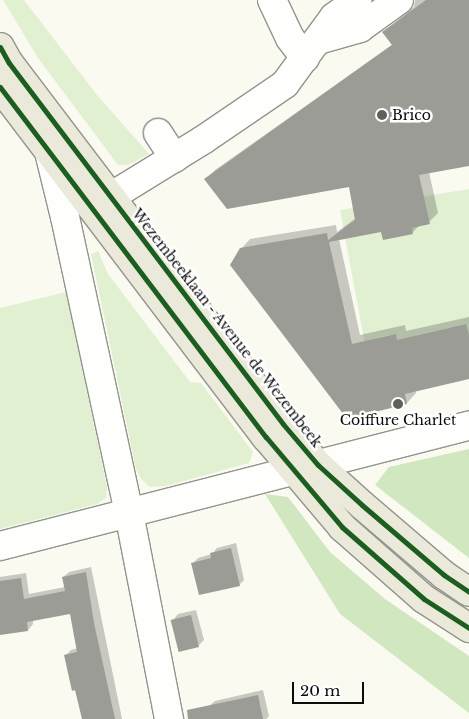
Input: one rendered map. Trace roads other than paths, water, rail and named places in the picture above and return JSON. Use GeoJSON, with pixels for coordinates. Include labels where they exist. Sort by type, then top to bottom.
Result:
{"type":"FeatureCollection","features":[{"type":"Feature","properties":{"kind":"main road","name":"Wezembeeklaan - Avenue de Wezembeek"},"geometry":{"type":"LineString","coordinates":[[0,47],[9,63],[112,196],[283,424],[306,468],[342,527],[424,598],[469,628]]}},
{"type":"Feature","properties":{"kind":"main road","name":"Wezembeeklaan - Avenue de Wezembeek"},"geometry":{"type":"LineString","coordinates":[[0,87],[49,152],[306,468],[444,575],[469,592]]}},
{"type":"Feature","properties":{"kind":"street"},"geometry":{"type":"LineString","coordinates":[[272,0],[290,38],[312,49]]}},
{"type":"Feature","properties":{"kind":"street"},"geometry":{"type":"LineString","coordinates":[[280,0],[312,49]]}},
{"type":"Feature","properties":{"kind":"street"},"geometry":{"type":"LineString","coordinates":[[112,196],[174,158],[285,84],[334,17],[357,0]]}},
{"type":"Feature","properties":{"kind":"street"},"geometry":{"type":"LineString","coordinates":[[312,49],[360,28],[399,0]]}},
{"type":"Feature","properties":{"kind":"street"},"geometry":{"type":"LineString","coordinates":[[158,133],[174,158]]}},
{"type":"Feature","properties":{"kind":"street"},"geometry":{"type":"LineString","coordinates":[[49,152],[130,513],[170,719]]}},
{"type":"Feature","properties":{"kind":"street"},"geometry":{"type":"LineString","coordinates":[[0,546],[469,426]]}},
{"type":"Feature","properties":{"kind":"place","name":"Brico"},"geometry":{"type":"Point","coordinates":[382,115]}},
{"type":"Feature","properties":{"kind":"place","name":"Coiffure Charlet"},"geometry":{"type":"Point","coordinates":[398,404]}}]}
